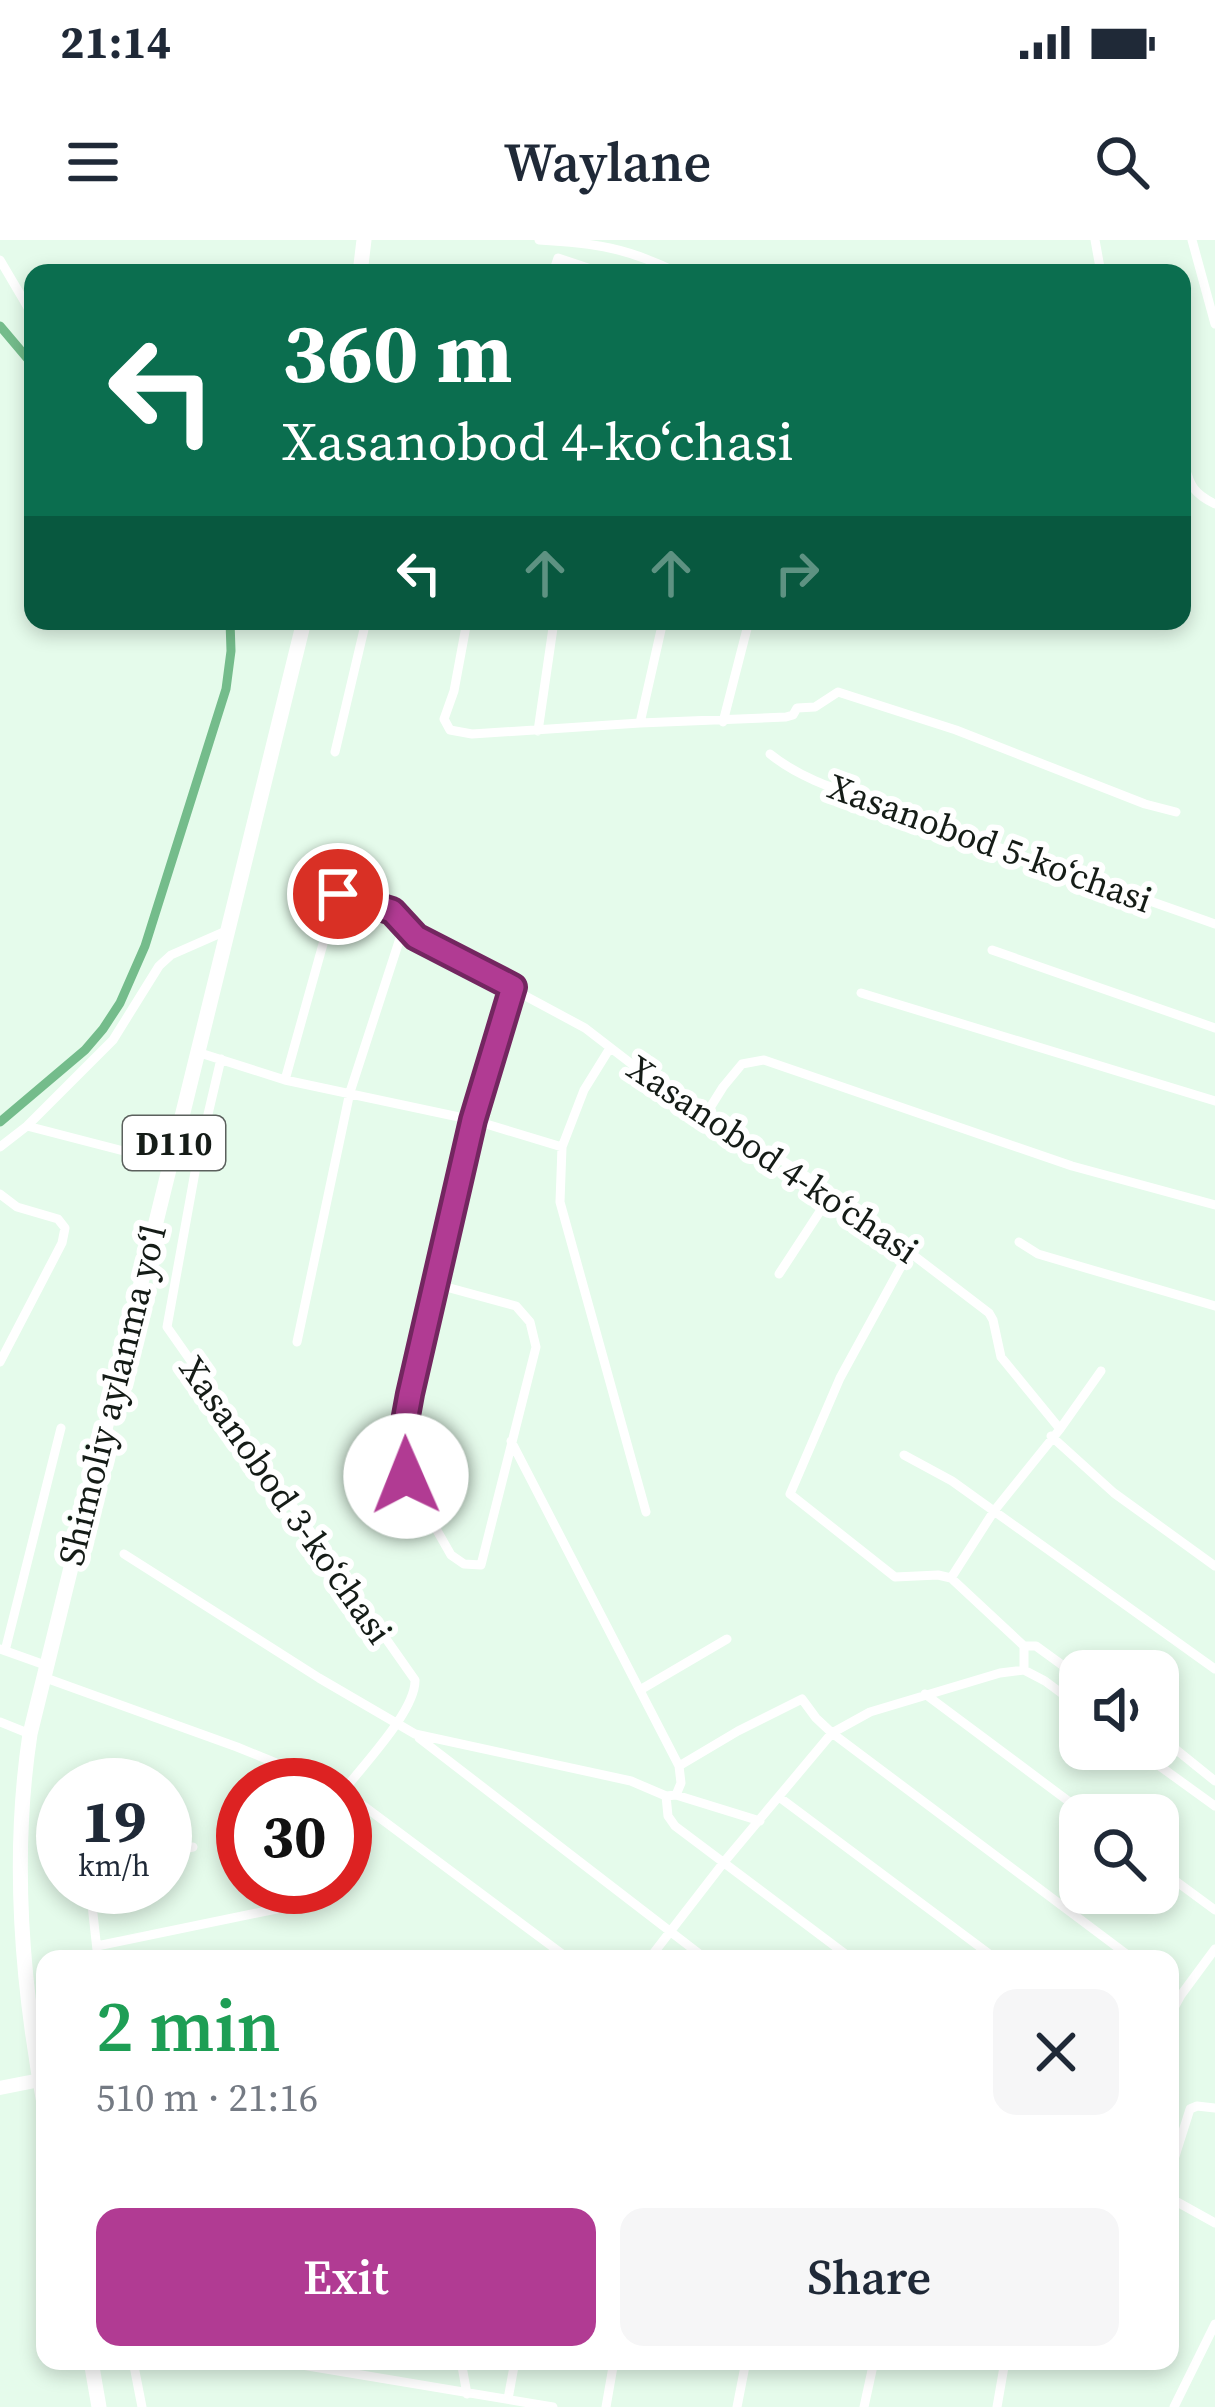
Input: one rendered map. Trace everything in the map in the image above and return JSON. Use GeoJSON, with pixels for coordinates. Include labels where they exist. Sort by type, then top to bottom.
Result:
{"type":"FeatureCollection","features":[{"type":"Feature","properties":{"kind":"main road","name":"Shimoliy aylanma yoʻl"},"geometry":{"type":"LineString","coordinates":[[36,2026],[24,1970],[21,1876],[23,1775],[30,1734],[228,930],[296,630]]}},
{"type":"Feature","properties":{"kind":"main road"},"geometry":{"type":"LineString","coordinates":[[0,2088],[36,2081]]}},
{"type":"Feature","properties":{"kind":"main road"},"geometry":{"type":"LineString","coordinates":[[93,2370],[99,2407]]}},
{"type":"Feature","properties":{"kind":"street"},"geometry":{"type":"LineString","coordinates":[[539,240],[640,254],[660,264]]}},
{"type":"Feature","properties":{"kind":"street"},"geometry":{"type":"LineString","coordinates":[[1192,240],[1215,324]]}},
{"type":"Feature","properties":{"kind":"street"},"geometry":{"type":"LineString","coordinates":[[556,241],[556,264]]}},
{"type":"Feature","properties":{"kind":"street"},"geometry":{"type":"LineString","coordinates":[[558,259],[574,264]]}},
{"type":"Feature","properties":{"kind":"street"},"geometry":{"type":"LineString","coordinates":[[0,260],[24,301]]}},
{"type":"Feature","properties":{"kind":"street"},"geometry":{"type":"LineString","coordinates":[[1191,486],[1197,496],[1215,504]]}},
{"type":"Feature","properties":{"kind":"street"},"geometry":{"type":"LineString","coordinates":[[335,752],[364,630]]}},
{"type":"Feature","properties":{"kind":"street"},"geometry":{"type":"LineString","coordinates":[[465,630],[444,724],[450,730],[472,734],[786,717],[797,708],[820,705],[838,692],[956,730],[1176,812]]}},
{"type":"Feature","properties":{"kind":"street"},"geometry":{"type":"LineString","coordinates":[[538,730],[553,630]]}},
{"type":"Feature","properties":{"kind":"street"},"geometry":{"type":"LineString","coordinates":[[640,723],[660,630]]}},
{"type":"Feature","properties":{"kind":"street"},"geometry":{"type":"LineString","coordinates":[[723,722],[747,630]]}},
{"type":"Feature","properties":{"kind":"street","name":"Xasanobod 5-koʻchasi"},"geometry":{"type":"LineString","coordinates":[[770,754],[786,767],[842,792],[1215,924]]}},
{"type":"Feature","properties":{"kind":"street","name":"Xasanobod 4-koʻchasi"},"geometry":{"type":"LineString","coordinates":[[306,884],[392,911],[427,943],[585,1028],[703,1119],[783,1161],[910,1250],[988,1312],[1000,1357],[1055,1433],[1114,1492],[1215,1566]]}},
{"type":"Feature","properties":{"kind":"street"},"geometry":{"type":"LineString","coordinates":[[285,1080],[338,894]]}},
{"type":"Feature","properties":{"kind":"street"},"geometry":{"type":"LineString","coordinates":[[297,1342],[350,1092],[404,926]]}},
{"type":"Feature","properties":{"kind":"street"},"geometry":{"type":"LineString","coordinates":[[0,1148],[113,1040],[159,966],[171,955],[228,930]]}},
{"type":"Feature","properties":{"kind":"street"},"geometry":{"type":"LineString","coordinates":[[992,950],[1215,1028]]}},
{"type":"Feature","properties":{"kind":"street"},"geometry":{"type":"LineString","coordinates":[[435,1284],[516,1306],[530,1322],[536,1347],[482,1563],[477,1566],[451,1555],[406,1476],[399,1454],[435,1284],[473,1120],[513,987]]}},
{"type":"Feature","properties":{"kind":"street"},"geometry":{"type":"LineString","coordinates":[[861,994],[1215,1102]]}},
{"type":"Feature","properties":{"kind":"street"},"geometry":{"type":"LineString","coordinates":[[610,1048],[584,1090],[562,1147],[560,1202],[646,1512]]}},
{"type":"Feature","properties":{"kind":"street"},"geometry":{"type":"LineString","coordinates":[[197,1052],[285,1080],[473,1120],[562,1147]]}},
{"type":"Feature","properties":{"kind":"street","name":"Xasanobod 3-koʻchasi"},"geometry":{"type":"LineString","coordinates":[[221,1059],[166,1327],[415,1680],[415,1692],[397,1721]]}},
{"type":"Feature","properties":{"kind":"street"},"geometry":{"type":"LineString","coordinates":[[703,1119],[742,1064],[764,1060],[1072,1166],[1215,1205]]}},
{"type":"Feature","properties":{"kind":"street"},"geometry":{"type":"LineString","coordinates":[[27,1126],[170,1162]]}},
{"type":"Feature","properties":{"kind":"street"},"geometry":{"type":"LineString","coordinates":[[779,1274],[832,1193]]}},
{"type":"Feature","properties":{"kind":"street"},"geometry":{"type":"LineString","coordinates":[[0,1194],[17,1207],[58,1219],[65,1228],[62,1244],[0,1362]]}},
{"type":"Feature","properties":{"kind":"street"},"geometry":{"type":"LineString","coordinates":[[1019,1242],[1039,1254],[1215,1306]]}},
{"type":"Feature","properties":{"kind":"street"},"geometry":{"type":"LineString","coordinates":[[910,1250],[840,1378],[790,1494],[895,1577],[951,1578],[1024,1646],[1036,1646],[1059,1663]]}},
{"type":"Feature","properties":{"kind":"street"},"geometry":{"type":"LineString","coordinates":[[951,1578],[994,1510],[1101,1371]]}},
{"type":"Feature","properties":{"kind":"street"},"geometry":{"type":"LineString","coordinates":[[61,1428],[2,1650],[264,1758]]}},
{"type":"Feature","properties":{"kind":"street"},"geometry":{"type":"LineString","coordinates":[[511,1441],[679,1766],[681,1783],[671,1796],[670,1821],[840,1950]]}},
{"type":"Feature","properties":{"kind":"street"},"geometry":{"type":"LineString","coordinates":[[904,1455],[952,1481],[1215,1669]]}},
{"type":"Feature","properties":{"kind":"street"},"geometry":{"type":"LineString","coordinates":[[124,1554],[319,1678],[397,1721],[694,1950]]}},
{"type":"Feature","properties":{"kind":"street"},"geometry":{"type":"LineString","coordinates":[[640,1690],[727,1639]]}},
{"type":"Feature","properties":{"kind":"street"},"geometry":{"type":"LineString","coordinates":[[1024,1646],[1024,1670]]}},
{"type":"Feature","properties":{"kind":"street"},"geometry":{"type":"LineString","coordinates":[[656,1950],[832,1733],[870,1712],[1000,1673],[1024,1670],[1059,1691]]}},
{"type":"Feature","properties":{"kind":"street"},"geometry":{"type":"LineString","coordinates":[[925,1694],[1059,1794]]}},
{"type":"Feature","properties":{"kind":"street"},"geometry":{"type":"LineString","coordinates":[[679,1766],[800,1699],[832,1733],[1121,1950]]}},
{"type":"Feature","properties":{"kind":"street"},"geometry":{"type":"LineString","coordinates":[[369,1758],[397,1721]]}},
{"type":"Feature","properties":{"kind":"street"},"geometry":{"type":"LineString","coordinates":[[0,1722],[30,1734]]}},
{"type":"Feature","properties":{"kind":"street"},"geometry":{"type":"LineString","coordinates":[[415,1734],[631,1780],[760,1821]]}},
{"type":"Feature","properties":{"kind":"street"},"geometry":{"type":"LineString","coordinates":[[1179,1752],[1215,1781]]}},
{"type":"Feature","properties":{"kind":"street"},"geometry":{"type":"LineString","coordinates":[[1165,1770],[1215,1806]]}},
{"type":"Feature","properties":{"kind":"street"},"geometry":{"type":"LineString","coordinates":[[779,1797],[984,1950]]}},
{"type":"Feature","properties":{"kind":"street"},"geometry":{"type":"LineString","coordinates":[[372,1810],[557,1950]]}},
{"type":"Feature","properties":{"kind":"street"},"geometry":{"type":"LineString","coordinates":[[1179,1883],[1215,1910]]}},
{"type":"Feature","properties":{"kind":"street"},"geometry":{"type":"LineString","coordinates":[[93,1914],[97,1950]]}},
{"type":"Feature","properties":{"kind":"street"},"geometry":{"type":"LineString","coordinates":[[97,1946],[252,1914]]}},
{"type":"Feature","properties":{"kind":"street"},"geometry":{"type":"LineString","coordinates":[[1179,1999],[1215,1949]]}},
{"type":"Feature","properties":{"kind":"street"},"geometry":{"type":"LineString","coordinates":[[1179,2145],[1191,2109],[1215,2108]]}},
{"type":"Feature","properties":{"kind":"street"},"geometry":{"type":"LineString","coordinates":[[1179,2203],[1215,2223]]}},
{"type":"Feature","properties":{"kind":"street"},"geometry":{"type":"LineString","coordinates":[[1174,2407],[1215,2324]]}},
{"type":"Feature","properties":{"kind":"street"},"geometry":{"type":"LineString","coordinates":[[135,2370],[142,2407]]}},
{"type":"Feature","properties":{"kind":"street"},"geometry":{"type":"LineString","coordinates":[[330,2370],[553,2407]]}},
{"type":"Feature","properties":{"kind":"street"},"geometry":{"type":"LineString","coordinates":[[364,2370],[365,2376]]}},
{"type":"Feature","properties":{"kind":"street"},"geometry":{"type":"LineString","coordinates":[[462,2370],[466,2394]]}},
{"type":"Feature","properties":{"kind":"street"},"geometry":{"type":"LineString","coordinates":[[508,2399],[513,2370]]}},
{"type":"Feature","properties":{"kind":"street"},"geometry":{"type":"LineString","coordinates":[[606,2407],[612,2370]]}},
{"type":"Feature","properties":{"kind":"street"},"geometry":{"type":"LineString","coordinates":[[736,2407],[744,2370]]}},
{"type":"Feature","properties":{"kind":"street"},"geometry":{"type":"LineString","coordinates":[[864,2407],[872,2370]]}},
{"type":"Feature","properties":{"kind":"street"},"geometry":{"type":"LineString","coordinates":[[997,2407],[1003,2370]]}},
{"type":"Feature","properties":{"kind":"waterway"},"geometry":{"type":"LineString","coordinates":[[0,326],[24,354]]}},
{"type":"Feature","properties":{"kind":"waterway"},"geometry":{"type":"LineString","coordinates":[[0,1122],[85,1050],[120,1003],[145,946],[226,689],[230,630]]}},
{"type":"Feature","properties":{"kind":"route"},"geometry":{"type":"LineString","coordinates":[[338,894],[392,911],[416,937],[513,987],[473,1120],[410,1394],[399,1454],[406,1476]]}}]}
